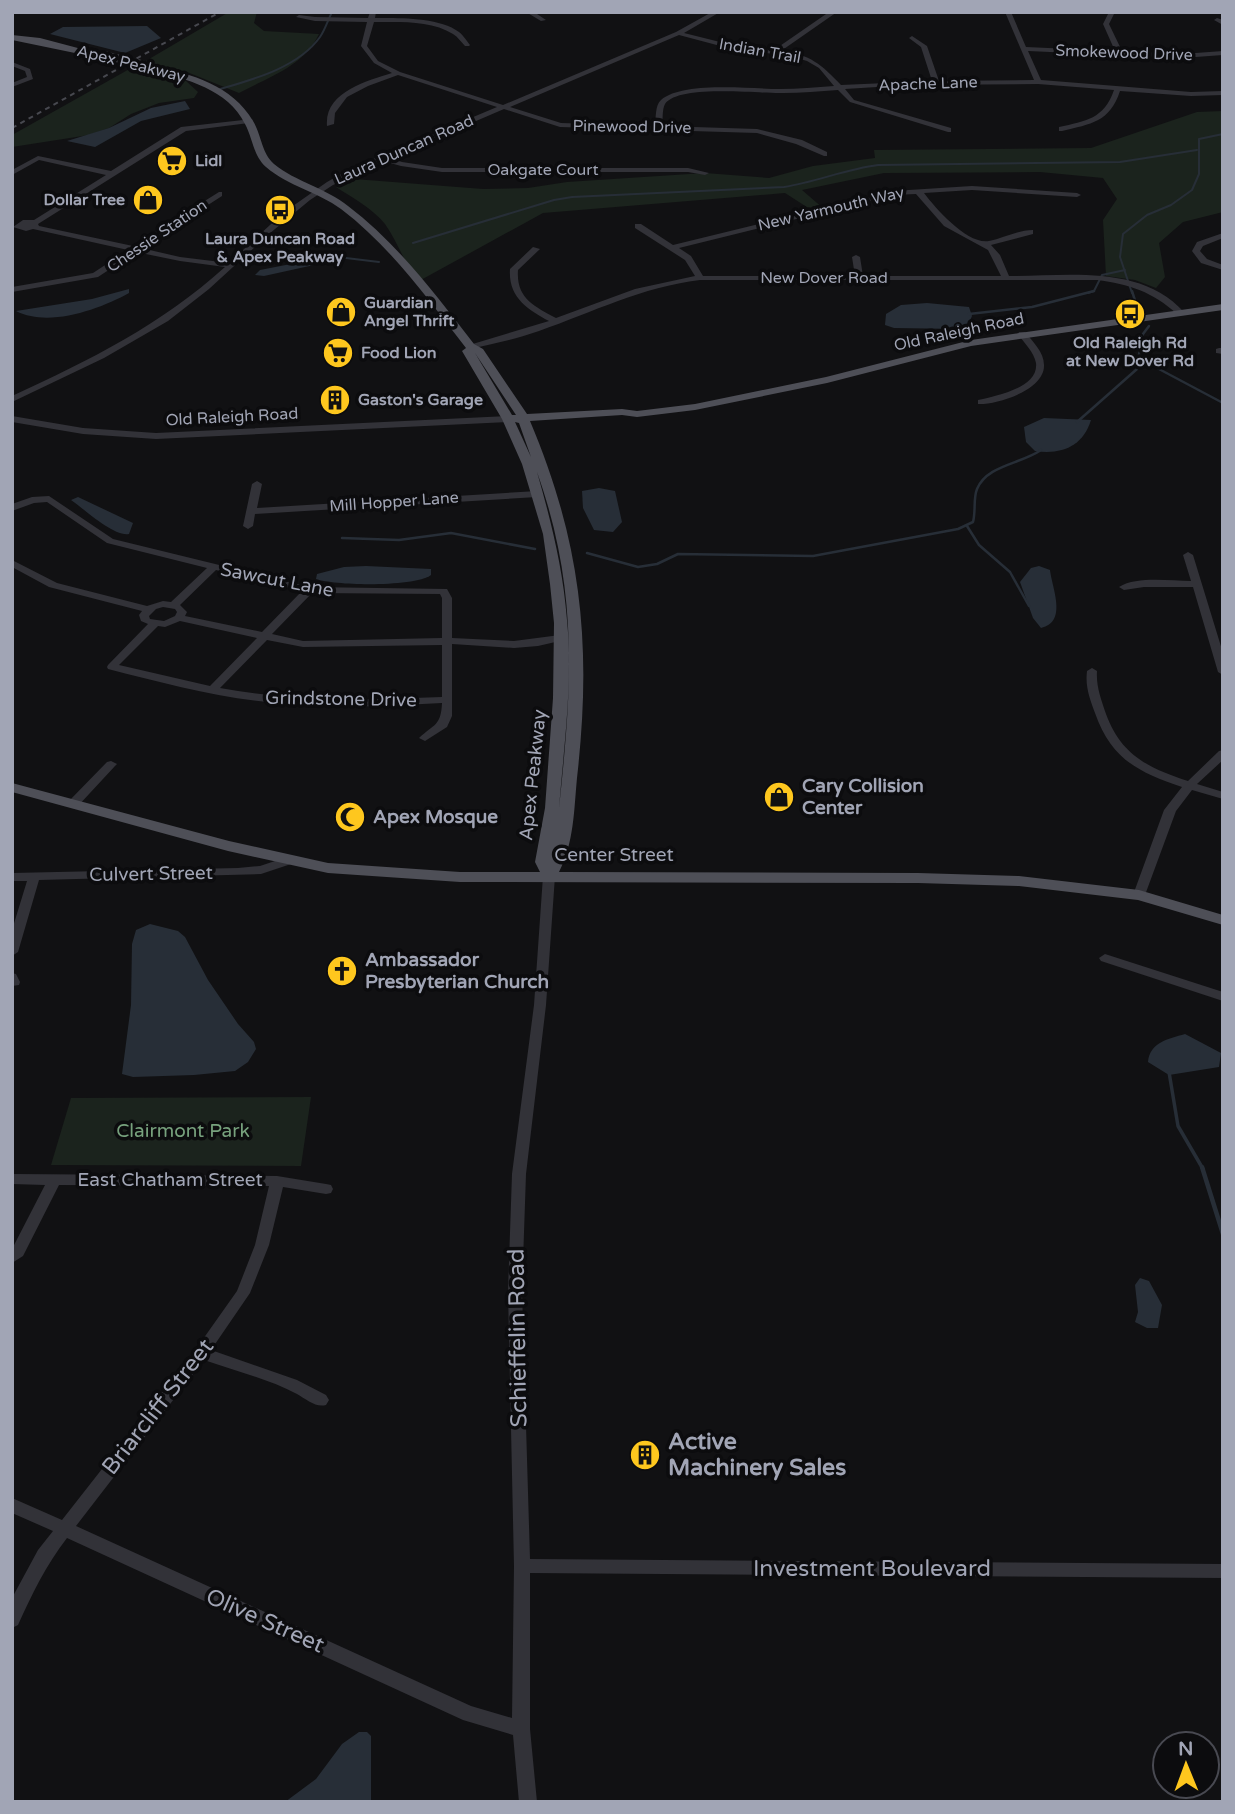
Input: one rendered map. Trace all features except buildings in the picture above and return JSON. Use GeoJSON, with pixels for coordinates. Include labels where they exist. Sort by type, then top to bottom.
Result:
{"type":"FeatureCollection","features":[{"type":"Feature","properties":{"kind":"main road","name":"Apex Peakway"},"geometry":{"type":"LineString","coordinates":[[12,37],[37,40],[154,68],[207,85],[235,104],[250,123],[254,143],[269,164],[344,207],[413,274],[470,346],[467,353],[516,419],[561,520],[573,592],[578,697],[559,858],[549,876]]}},
{"type":"Feature","properties":{"kind":"main road","name":"Old Raleigh Road"},"geometry":{"type":"LineString","coordinates":[[516,419],[622,412],[637,414],[705,404],[827,380],[938,350],[1022,334],[1223,307]]}},
{"type":"Feature","properties":{"kind":"main road","name":"Apex Peakway"},"geometry":{"type":"LineString","coordinates":[[516,419],[549,534],[557,584],[560,698],[552,808],[543,862],[549,876]]}},
{"type":"Feature","properties":{"kind":"main road","name":"Center Street"},"geometry":{"type":"LineString","coordinates":[[12,787],[287,861],[379,873],[460,877],[995,880],[1066,885],[1139,895],[1223,920]]}},
{"type":"Feature","properties":{"kind":"street","name":"Pinewood Drive"},"geometry":{"type":"LineString","coordinates":[[373,12],[364,46],[367,54],[381,66],[501,107],[568,127],[757,131],[799,142],[824,154]]}},
{"type":"Feature","properties":{"kind":"street"},"geometry":{"type":"LineString","coordinates":[[529,12],[542,20]]}},
{"type":"Feature","properties":{"kind":"street","name":"Laura Duncan Road"},"geometry":{"type":"LineString","coordinates":[[12,399],[125,345],[185,304],[270,226],[345,174],[678,33],[718,12]]}},
{"type":"Feature","properties":{"kind":"street"},"geometry":{"type":"LineString","coordinates":[[775,52],[834,12]]}},
{"type":"Feature","properties":{"kind":"street"},"geometry":{"type":"LineString","coordinates":[[1008,12],[1038,82]]}},
{"type":"Feature","properties":{"kind":"street"},"geometry":{"type":"LineString","coordinates":[[1112,12],[1106,24],[1119,53]]}},
{"type":"Feature","properties":{"kind":"street"},"geometry":{"type":"LineString","coordinates":[[299,17],[412,21],[440,26],[457,33],[467,45]]}},
{"type":"Feature","properties":{"kind":"street","name":"Indian Trail"},"geometry":{"type":"LineString","coordinates":[[678,33],[816,63],[838,88],[861,106],[948,131]]}},
{"type":"Feature","properties":{"kind":"street"},"geometry":{"type":"LineString","coordinates":[[912,38],[924,46],[936,82]]}},
{"type":"Feature","properties":{"kind":"street","name":"Smokewood Drive"},"geometry":{"type":"LineString","coordinates":[[1025,49],[1182,56],[1223,53]]}},
{"type":"Feature","properties":{"kind":"street"},"geometry":{"type":"LineString","coordinates":[[12,64],[28,70],[31,78],[12,85]]}},
{"type":"Feature","properties":{"kind":"street"},"geometry":{"type":"LineString","coordinates":[[330,124],[329,118],[342,97],[398,73]]}},
{"type":"Feature","properties":{"kind":"street","name":"Apache Lane"},"geometry":{"type":"LineString","coordinates":[[658,128],[661,106],[672,96],[718,88],[783,91],[936,82],[1038,82],[1191,94],[1223,93]]}},
{"type":"Feature","properties":{"kind":"street"},"geometry":{"type":"LineString","coordinates":[[1062,129],[1105,116],[1114,105],[1118,88]]}},
{"type":"Feature","properties":{"kind":"street"},"geometry":{"type":"LineString","coordinates":[[21,227],[180,132],[250,123]]}},
{"type":"Feature","properties":{"kind":"street"},"geometry":{"type":"LineString","coordinates":[[12,173],[38,158],[111,173]]}},
{"type":"Feature","properties":{"kind":"street","name":"Oakgate Court"},"geometry":{"type":"LineString","coordinates":[[383,158],[409,166],[442,170],[677,170],[705,173]]}},
{"type":"Feature","properties":{"kind":"street","name":"New Yarmouth Way"},"geometry":{"type":"LineString","coordinates":[[671,248],[864,199],[918,191],[988,188],[1076,195]]}},
{"type":"Feature","properties":{"kind":"street"},"geometry":{"type":"LineString","coordinates":[[918,191],[950,227],[986,244],[998,254],[1006,278]]}},
{"type":"Feature","properties":{"kind":"street","name":"Chessie Station"},"geometry":{"type":"LineString","coordinates":[[12,290],[88,278],[219,194]]}},
{"type":"Feature","properties":{"kind":"street"},"geometry":{"type":"LineString","coordinates":[[638,226],[688,258],[698,270],[700,278]]}},
{"type":"Feature","properties":{"kind":"street"},"geometry":{"type":"LineString","coordinates":[[21,227],[137,249],[188,263],[227,267]]}},
{"type":"Feature","properties":{"kind":"street"},"geometry":{"type":"LineString","coordinates":[[986,244],[1030,232]]}},
{"type":"Feature","properties":{"kind":"street"},"geometry":{"type":"LineString","coordinates":[[1223,235],[1203,242],[1196,251],[1204,261],[1223,268]]}},
{"type":"Feature","properties":{"kind":"street"},"geometry":{"type":"LineString","coordinates":[[536,249],[514,269],[513,286],[524,302],[555,321]]}},
{"type":"Feature","properties":{"kind":"street"},"geometry":{"type":"LineString","coordinates":[[856,257],[859,278]]}},
{"type":"Feature","properties":{"kind":"street","name":"New Dover Road"},"geometry":{"type":"LineString","coordinates":[[470,346],[516,335],[636,290],[665,282],[700,278],[1097,278],[1123,281],[1154,290],[1180,312]]}},
{"type":"Feature","properties":{"kind":"street"},"geometry":{"type":"LineString","coordinates":[[981,402],[1017,393],[1036,382],[1040,372],[1037,354],[1022,334]]}},
{"type":"Feature","properties":{"kind":"street","name":"Old Raleigh Road"},"geometry":{"type":"LineString","coordinates":[[12,419],[83,431],[156,436],[516,419]]}},
{"type":"Feature","properties":{"kind":"street"},"geometry":{"type":"LineString","coordinates":[[248,526],[257,484]]}},
{"type":"Feature","properties":{"kind":"street","name":"Mill Hopper Lane"},"geometry":{"type":"LineString","coordinates":[[251,511],[537,494]]}},
{"type":"Feature","properties":{"kind":"street","name":"Sawcut Lane"},"geometry":{"type":"LineString","coordinates":[[12,508],[38,499],[49,499],[110,541],[309,590],[443,591],[447,595],[447,716],[443,726],[425,738]]}},
{"type":"Feature","properties":{"kind":"street"},"geometry":{"type":"LineString","coordinates":[[1188,555],[1218,642],[1223,671]]}},
{"type":"Feature","properties":{"kind":"street"},"geometry":{"type":"LineString","coordinates":[[12,563],[53,585],[148,609],[163,604],[174,605],[182,612],[179,618]]}},
{"type":"Feature","properties":{"kind":"street"},"geometry":{"type":"LineString","coordinates":[[174,605],[212,568]]}},
{"type":"Feature","properties":{"kind":"street"},"geometry":{"type":"LineString","coordinates":[[1124,587],[1144,584],[1197,584]]}},
{"type":"Feature","properties":{"kind":"street"},"geometry":{"type":"LineString","coordinates":[[212,690],[309,590]]}},
{"type":"Feature","properties":{"kind":"street"},"geometry":{"type":"LineString","coordinates":[[148,609],[144,618],[155,624],[165,624],[179,618],[263,638],[324,645],[447,641],[548,642],[560,638],[576,638]]}},
{"type":"Feature","properties":{"kind":"street","name":"Grindstone Drive"},"geometry":{"type":"LineString","coordinates":[[155,624],[112,667],[212,690],[301,702],[447,700]]}},
{"type":"Feature","properties":{"kind":"street"},"geometry":{"type":"LineString","coordinates":[[1092,671],[1091,683],[1096,702],[1109,737],[1116,745],[1142,765],[1223,796]]}},
{"type":"Feature","properties":{"kind":"street"},"geometry":{"type":"LineString","coordinates":[[1139,895],[1170,810],[1190,785],[1223,752]]}},
{"type":"Feature","properties":{"kind":"street"},"geometry":{"type":"LineString","coordinates":[[74,804],[111,764]]}},
{"type":"Feature","properties":{"kind":"street","name":"Culvert Street"},"geometry":{"type":"LineString","coordinates":[[12,877],[238,872],[261,870],[287,861]]}},
{"type":"Feature","properties":{"kind":"street","name":"Schieffelin Road"},"geometry":{"type":"LineString","coordinates":[[528,1802],[522,1729],[522,1566],[515,1291],[519,1174],[540,1005],[549,876]]}},
{"type":"Feature","properties":{"kind":"street"},"geometry":{"type":"LineString","coordinates":[[12,952],[34,877]]}},
{"type":"Feature","properties":{"kind":"street"},"geometry":{"type":"LineString","coordinates":[[1105,958],[1223,997]]}},
{"type":"Feature","properties":{"kind":"street","name":"East Chatham Street"},"geometry":{"type":"LineString","coordinates":[[12,1179],[277,1181],[326,1189]]}},
{"type":"Feature","properties":{"kind":"street"},"geometry":{"type":"LineString","coordinates":[[12,1258],[18,1252],[55,1179]]}},
{"type":"Feature","properties":{"kind":"street","name":"Briarcliff Street"},"geometry":{"type":"LineString","coordinates":[[12,1620],[27,1585],[62,1530],[201,1353],[250,1279],[262,1245],[277,1181]]}},
{"type":"Feature","properties":{"kind":"street"},"geometry":{"type":"LineString","coordinates":[[201,1353],[292,1384],[321,1400]]}},
{"type":"Feature","properties":{"kind":"street","name":"Olive Street"},"geometry":{"type":"LineString","coordinates":[[12,1505],[469,1714],[522,1729]]}},
{"type":"Feature","properties":{"kind":"street","name":"Investment Boulevard"},"geometry":{"type":"LineString","coordinates":[[522,1566],[1223,1572]]}},
{"type":"Feature","properties":{"kind":"green space"},"geometry":{"type":"Polygon","coordinates":[[[229,12],[257,12],[254,23],[264,31],[319,34],[295,63],[239,93],[187,72],[144,62],[229,12]]]}},
{"type":"Feature","properties":{"kind":"green space"},"geometry":{"type":"Polygon","coordinates":[[[133,67],[186,81],[198,92],[194,98],[159,103],[131,114],[109,128],[89,135],[12,147],[12,135],[133,67]]]}},
{"type":"Feature","properties":{"kind":"green space"},"geometry":{"type":"Polygon","coordinates":[[[1223,111],[1223,212],[1183,222],[1159,243],[1165,277],[1156,288],[1135,280],[1106,276],[1103,220],[1117,199],[1103,178],[1040,172],[884,173],[802,190],[824,209],[813,211],[785,193],[543,213],[419,281],[385,224],[369,209],[336,187],[354,179],[483,189],[528,188],[567,182],[705,173],[769,178],[813,166],[875,158],[874,150],[1091,148],[1197,112],[1223,111]]]}},
{"type":"Feature","properties":{"kind":"green space","name":"Clairmont Park"},"geometry":{"type":"Polygon","coordinates":[[[311,1097],[301,1166],[51,1165],[71,1098],[311,1097]]]}},
{"type":"Feature","properties":{"kind":"shaded area"},"geometry":{"type":"Polygon","coordinates":[[[147,26],[161,38],[125,53],[50,34],[63,27],[147,26]]]}},
{"type":"Feature","properties":{"kind":"shaded area"},"geometry":{"type":"Polygon","coordinates":[[[185,101],[190,109],[141,121],[95,147],[67,141],[109,128],[151,108],[185,101]]]}},
{"type":"Feature","properties":{"kind":"shaded area"},"geometry":{"type":"Polygon","coordinates":[[[342,254],[346,258],[264,276],[255,275],[260,270],[342,254]]]}},
{"type":"Feature","properties":{"kind":"shaded area"},"geometry":{"type":"Polygon","coordinates":[[[129,289],[129,293],[117,299],[89,310],[59,317],[29,316],[16,311],[92,299],[129,289]]]}},
{"type":"Feature","properties":{"kind":"shaded area"},"geometry":{"type":"Polygon","coordinates":[[[927,303],[969,307],[972,316],[968,325],[960,329],[894,328],[885,325],[886,314],[901,305],[927,303]]]}},
{"type":"Feature","properties":{"kind":"shaded area"},"geometry":{"type":"Polygon","coordinates":[[[1044,418],[1091,420],[1083,436],[1070,447],[1054,452],[1035,451],[1026,442],[1024,427],[1044,418]]]}},
{"type":"Feature","properties":{"kind":"shaded area"},"geometry":{"type":"Polygon","coordinates":[[[599,488],[615,491],[622,522],[613,532],[594,530],[583,508],[582,491],[599,488]]]}},
{"type":"Feature","properties":{"kind":"shaded area"},"geometry":{"type":"Polygon","coordinates":[[[78,497],[133,523],[129,534],[115,531],[91,516],[71,500],[78,497]]]}},
{"type":"Feature","properties":{"kind":"shaded area"},"geometry":{"type":"Polygon","coordinates":[[[1039,566],[1050,570],[1056,604],[1054,619],[1041,628],[1033,618],[1020,582],[1031,568],[1039,566]]]}},
{"type":"Feature","properties":{"kind":"shaded area"},"geometry":{"type":"Polygon","coordinates":[[[344,567],[431,569],[431,575],[409,582],[375,584],[316,579],[317,574],[344,567]]]}},
{"type":"Feature","properties":{"kind":"shaded area"},"geometry":{"type":"Polygon","coordinates":[[[150,924],[178,931],[185,937],[208,980],[238,1024],[254,1042],[256,1049],[248,1062],[235,1071],[133,1077],[122,1074],[131,1005],[132,944],[136,930],[150,924]]]}},
{"type":"Feature","properties":{"kind":"shaded area"},"geometry":{"type":"Polygon","coordinates":[[[1185,1034],[1221,1053],[1219,1067],[1169,1075],[1148,1062],[1149,1055],[1156,1046],[1185,1034]]]}},
{"type":"Feature","properties":{"kind":"shaded area"},"geometry":{"type":"Polygon","coordinates":[[[1140,1278],[1149,1281],[1162,1305],[1158,1328],[1147,1328],[1135,1322],[1138,1312],[1135,1285],[1140,1278]]]}},
{"type":"Feature","properties":{"kind":"shaded area"},"geometry":{"type":"Polygon","coordinates":[[[359,1732],[367,1732],[371,1736],[371,1802],[285,1802],[316,1779],[342,1744],[359,1732]]]}},
{"type":"Feature","properties":{"kind":"waterway"},"geometry":{"type":"LineString","coordinates":[[217,90],[273,71],[299,57],[320,37],[332,12]]}},
{"type":"Feature","properties":{"kind":"waterway"},"geometry":{"type":"LineString","coordinates":[[1124,270],[1120,257],[1123,234],[1147,215],[1171,205],[1192,190],[1199,174],[1199,139],[1223,134]]}},
{"type":"Feature","properties":{"kind":"waterway"},"geometry":{"type":"LineString","coordinates":[[413,243],[554,200],[572,197],[784,187],[878,165],[1120,162],[1197,150]]}},
{"type":"Feature","properties":{"kind":"waterway"},"geometry":{"type":"LineString","coordinates":[[346,258],[379,262]]}},
{"type":"Feature","properties":{"kind":"waterway"},"geometry":{"type":"LineString","coordinates":[[1094,291],[1102,275],[1124,270]]}},
{"type":"Feature","properties":{"kind":"waterway"},"geometry":{"type":"LineString","coordinates":[[1124,270],[1132,293]]}},
{"type":"Feature","properties":{"kind":"waterway"},"geometry":{"type":"LineString","coordinates":[[969,314],[1032,307],[1094,291]]}},
{"type":"Feature","properties":{"kind":"waterway"},"geometry":{"type":"LineString","coordinates":[[1088,293],[1094,291]]}},
{"type":"Feature","properties":{"kind":"waterway"},"geometry":{"type":"LineString","coordinates":[[1132,291],[1138,310]]}},
{"type":"Feature","properties":{"kind":"waterway"},"geometry":{"type":"LineString","coordinates":[[1142,360],[1139,355],[1143,334],[1149,326]]}},
{"type":"Feature","properties":{"kind":"waterway"},"geometry":{"type":"LineString","coordinates":[[1077,422],[1137,369],[1142,360]]}},
{"type":"Feature","properties":{"kind":"waterway"},"geometry":{"type":"LineString","coordinates":[[1142,360],[1223,403]]}},
{"type":"Feature","properties":{"kind":"waterway"},"geometry":{"type":"LineString","coordinates":[[587,553],[638,567],[657,564],[678,554],[813,556],[958,529],[973,522],[977,489],[988,475],[1041,450]]}},
{"type":"Feature","properties":{"kind":"waterway"},"geometry":{"type":"LineString","coordinates":[[967,526],[979,545],[1010,572],[1029,606]]}},
{"type":"Feature","properties":{"kind":"waterway"},"geometry":{"type":"LineString","coordinates":[[342,538],[399,540],[451,533],[535,549]]}},
{"type":"Feature","properties":{"kind":"waterway"},"geometry":{"type":"LineString","coordinates":[[1169,1072],[1178,1126],[1202,1168]]}},
{"type":"Feature","properties":{"kind":"waterway"},"geometry":{"type":"LineString","coordinates":[[1202,1168],[1223,1234]]}},
{"type":"Feature","properties":{"kind":"railway"},"geometry":{"type":"LineString","coordinates":[[12,128],[220,12]]}},
{"type":"Feature","properties":{"kind":"place","name":"Lidl"},"geometry":{"type":"Point","coordinates":[172,161]}},
{"type":"Feature","properties":{"kind":"place","name":"Dollar Tree"},"geometry":{"type":"Point","coordinates":[148,200]}},
{"type":"Feature","properties":{"kind":"place","name":"Laura Duncan Road & Apex Peakway"},"geometry":{"type":"Point","coordinates":[280,210]}},
{"type":"Feature","properties":{"kind":"place","name":"Guardian Angel Thrift"},"geometry":{"type":"Point","coordinates":[341,312]}},
{"type":"Feature","properties":{"kind":"place","name":"Old Raleigh Rd at New Dover Rd"},"geometry":{"type":"Point","coordinates":[1130,314]}},
{"type":"Feature","properties":{"kind":"place","name":"Food Lion"},"geometry":{"type":"Point","coordinates":[338,353]}},
{"type":"Feature","properties":{"kind":"place","name":"Gaston's Garage"},"geometry":{"type":"Point","coordinates":[335,400]}},
{"type":"Feature","properties":{"kind":"place","name":"Cary Collision Center"},"geometry":{"type":"Point","coordinates":[779,797]}},
{"type":"Feature","properties":{"kind":"place","name":"Apex Mosque"},"geometry":{"type":"Point","coordinates":[350,817]}},
{"type":"Feature","properties":{"kind":"place","name":"Ambassador Presbyterian Church"},"geometry":{"type":"Point","coordinates":[342,971]}},
{"type":"Feature","properties":{"kind":"place","name":"Active Machinery Sales"},"geometry":{"type":"Point","coordinates":[645,1455]}}]}
